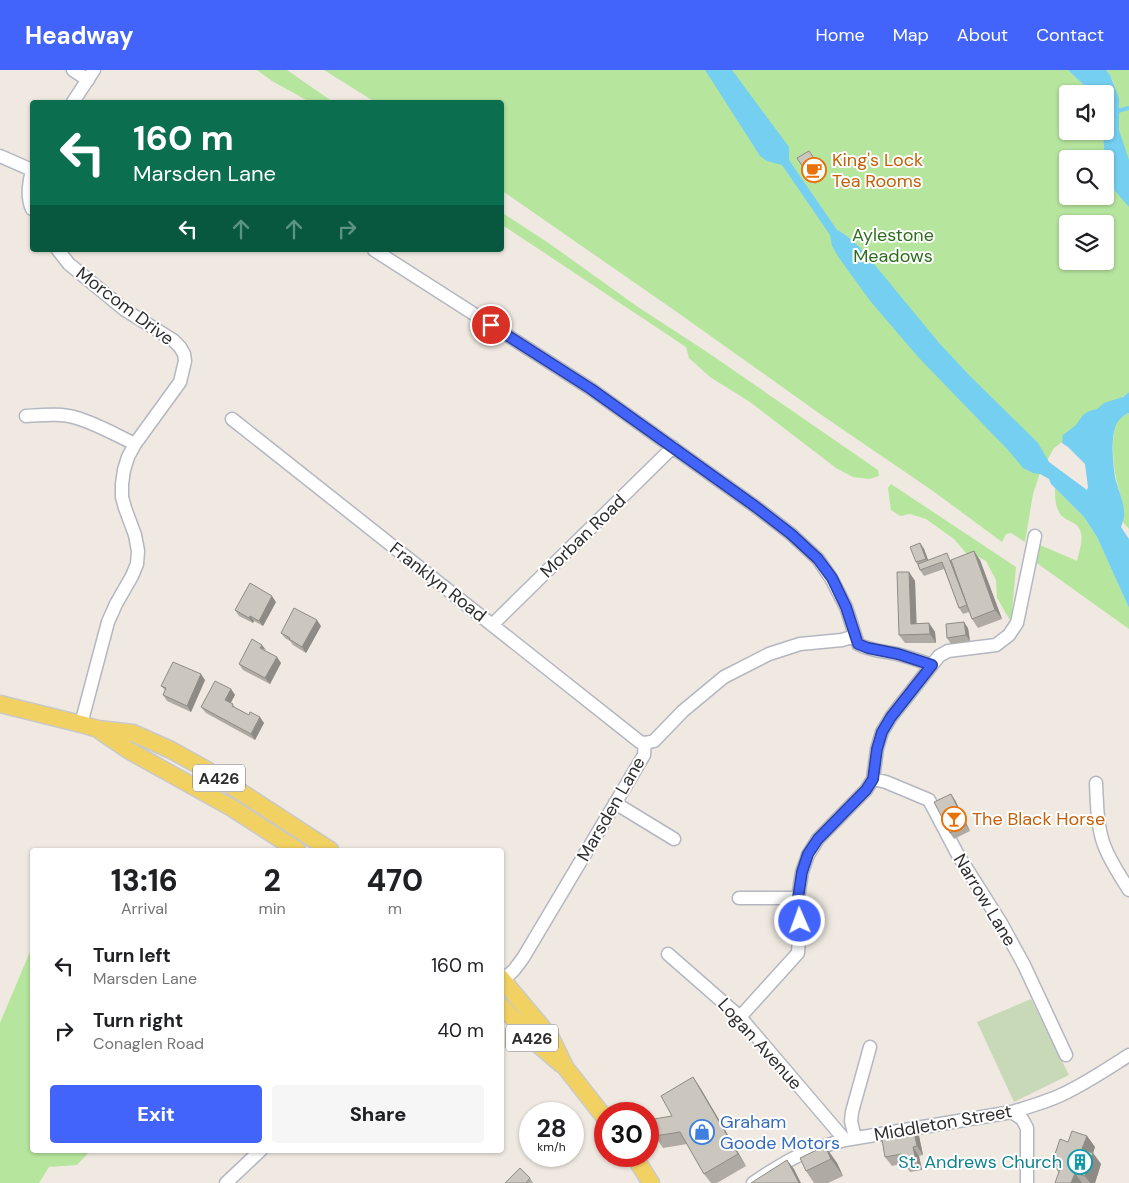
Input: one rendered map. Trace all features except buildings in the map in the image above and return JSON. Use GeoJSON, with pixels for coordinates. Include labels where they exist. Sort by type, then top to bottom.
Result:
{"type":"FeatureCollection","features":[{"type":"Feature","properties":{"kind":"main road","name":"A426"},"geometry":{"type":"LineString","coordinates":[[0,704],[98,729],[134,733],[171,750],[207,770],[327,848]]}},
{"type":"Feature","properties":{"kind":"main road","name":"A426"},"geometry":{"type":"LineString","coordinates":[[98,729],[128,750],[232,808],[294,848]]}},
{"type":"Feature","properties":{"kind":"main road"},"geometry":{"type":"LineString","coordinates":[[128,750],[134,733]]}},
{"type":"Feature","properties":{"kind":"main road","name":"A426"},"geometry":{"type":"LineString","coordinates":[[504,983],[530,1025],[540,1046],[565,1067],[594,1104]]}},
{"type":"Feature","properties":{"kind":"main road","name":"A426"},"geometry":{"type":"LineString","coordinates":[[504,1008],[530,1025]]}},
{"type":"Feature","properties":{"kind":"main road"},"geometry":{"type":"LineString","coordinates":[[641,1167],[651,1183]]}},
{"type":"Feature","properties":{"kind":"street"},"geometry":{"type":"LineString","coordinates":[[73,70],[91,75],[74,100]]}},
{"type":"Feature","properties":{"kind":"street"},"geometry":{"type":"LineString","coordinates":[[0,156],[30,169]]}},
{"type":"Feature","properties":{"kind":"street"},"geometry":{"type":"LineString","coordinates":[[30,184],[30,204]]}},
{"type":"Feature","properties":{"kind":"street","name":"Morcom Drive"},"geometry":{"type":"LineString","coordinates":[[60,252],[69,264],[125,310],[173,340],[180,347],[185,361],[180,382],[135,444],[124,470],[122,497],[136,535],[138,552],[136,564],[132,576],[108,622],[81,724]]}},
{"type":"Feature","properties":{"kind":"street"},"geometry":{"type":"LineString","coordinates":[[377,252],[591,389],[791,534],[818,559],[832,578],[846,607],[858,644],[932,665]]}},
{"type":"Feature","properties":{"kind":"street"},"geometry":{"type":"LineString","coordinates":[[26,416],[52,415],[76,418],[98,426],[135,444]]}},
{"type":"Feature","properties":{"kind":"street","name":"Franklyn Road"},"geometry":{"type":"LineString","coordinates":[[232,419],[640,742],[645,743]]}},
{"type":"Feature","properties":{"kind":"street","name":"Morban Road"},"geometry":{"type":"LineString","coordinates":[[492,625],[673,447]]}},
{"type":"Feature","properties":{"kind":"street"},"geometry":{"type":"LineString","coordinates":[[740,1017],[798,953],[800,921],[798,898],[802,872],[808,854],[818,839],[866,790],[873,779],[877,749],[882,732],[891,717],[939,656],[948,651],[996,645],[1009,635],[1017,623],[1035,536]]}},
{"type":"Feature","properties":{"kind":"street","name":"Marsden Lane"},"geometry":{"type":"LineString","coordinates":[[504,978],[514,970],[523,958],[644,755],[645,743],[654,741],[683,711],[724,677],[769,654],[800,644],[842,640],[855,636]]}},
{"type":"Feature","properties":{"kind":"street","name":"Narrow Lane"},"geometry":{"type":"LineString","coordinates":[[873,779],[886,782],[928,800],[955,850],[1001,923],[1024,965],[1066,1055]]}},
{"type":"Feature","properties":{"kind":"street"},"geometry":{"type":"LineString","coordinates":[[1096,783],[1099,827],[1104,845],[1129,890]]}},
{"type":"Feature","properties":{"kind":"street"},"geometry":{"type":"LineString","coordinates":[[615,803],[674,839]]}},
{"type":"Feature","properties":{"kind":"street"},"geometry":{"type":"LineString","coordinates":[[739,898],[798,898]]}},
{"type":"Feature","properties":{"kind":"street","name":"Logan Avenue"},"geometry":{"type":"LineString","coordinates":[[668,954],[740,1017],[850,1139]]}},
{"type":"Feature","properties":{"kind":"street"},"geometry":{"type":"LineString","coordinates":[[850,1139],[852,1112],[870,1047]]}},
{"type":"Feature","properties":{"kind":"street","name":"Middleton Street"},"geometry":{"type":"LineString","coordinates":[[753,1183],[799,1155],[850,1139],[1012,1112],[1059,1096],[1094,1078],[1129,1055]]}},
{"type":"Feature","properties":{"kind":"street"},"geometry":{"type":"LineString","coordinates":[[1012,1112],[1022,1118],[1027,1128],[1027,1183]]}},
{"type":"Feature","properties":{"kind":"street"},"geometry":{"type":"LineString","coordinates":[[226,1183],[258,1153]]}},
{"type":"Feature","properties":{"kind":"green space"},"geometry":{"type":"Polygon","coordinates":[[[257,70],[287,70],[330,100],[306,100],[272,81],[257,70]]]}},
{"type":"Feature","properties":{"kind":"green space","name":"Aylestone Meadows"},"geometry":{"type":"Polygon","coordinates":[[[324,70],[1068,70],[1084,85],[1059,85],[1059,140],[1114,140],[1114,122],[1119,117],[1119,104],[1113,81],[1106,70],[1129,70],[1129,392],[1054,448],[1040,473],[1033,494],[1025,542],[1011,533],[1006,534],[1002,542],[933,491],[504,192],[504,100],[372,100],[324,70]]]}},
{"type":"Feature","properties":{"kind":"green space"},"geometry":{"type":"Polygon","coordinates":[[[504,214],[878,470],[879,476],[869,479],[853,477],[836,468],[750,402],[710,377],[689,358],[686,347],[504,226],[504,214]]]}},
{"type":"Feature","properties":{"kind":"green space"},"geometry":{"type":"Polygon","coordinates":[[[1129,413],[1129,529],[1122,521],[1123,505],[1115,472],[1113,448],[1116,425],[1121,417],[1129,413]]]}},
{"type":"Feature","properties":{"kind":"green space"},"geometry":{"type":"Polygon","coordinates":[[[891,484],[1016,567],[1011,622],[997,598],[996,580],[986,561],[966,553],[954,539],[926,519],[910,514],[900,516],[891,510],[888,488],[891,484]]]}},
{"type":"Feature","properties":{"kind":"green space"},"geometry":{"type":"Polygon","coordinates":[[[1055,488],[1084,517],[1097,537],[1129,608],[1129,629],[1034,561],[1040,545],[1077,561],[1081,543],[1080,529],[1059,512],[1055,488]]]}},
{"type":"Feature","properties":{"kind":"green space"},"geometry":{"type":"Polygon","coordinates":[[[30,952],[30,1153],[88,1153],[77,1165],[49,1167],[39,1183],[0,1183],[0,1023],[30,952]]]}},
{"type":"Feature","properties":{"kind":"green space"},"geometry":{"type":"Polygon","coordinates":[[[1031,999],[1069,1075],[1014,1102],[977,1022],[1031,999]]]}},
{"type":"Feature","properties":{"kind":"water"},"geometry":{"type":"Polygon","coordinates":[[[705,70],[732,70],[789,147],[789,160],[837,230],[852,240],[865,253],[940,344],[1038,443],[1049,462],[1087,490],[1085,464],[1062,443],[1063,435],[1089,411],[1097,409],[1104,403],[1123,397],[1129,392],[1129,413],[1117,423],[1113,435],[1113,464],[1124,511],[1121,527],[1129,539],[1129,608],[1097,537],[1084,517],[1051,484],[1049,479],[1023,468],[919,358],[871,302],[839,258],[832,246],[830,235],[782,165],[767,161],[760,156],[705,70]]]}},
{"type":"Feature","properties":{"kind":"water"},"geometry":{"type":"Polygon","coordinates":[[[1068,70],[1106,70],[1114,85],[1084,85],[1068,70]]]}},
{"type":"Feature","properties":{"kind":"water"},"geometry":{"type":"Polygon","coordinates":[[[1114,85],[1119,98],[1119,130],[1129,160],[1129,207],[1114,188],[1114,150],[1104,150],[1104,140],[1114,140],[1114,85]]]}},
{"type":"Feature","properties":{"kind":"waterway"},"geometry":{"type":"LineString","coordinates":[[1114,112],[1129,108]]}},
{"type":"Feature","properties":{"kind":"place","name":"King's Lock Tea Rooms"},"geometry":{"type":"Point","coordinates":[814,170]}},
{"type":"Feature","properties":{"kind":"place","name":"The Black Horse"},"geometry":{"type":"Point","coordinates":[954,819]}},
{"type":"Feature","properties":{"kind":"place","name":"Graham Goode Motors"},"geometry":{"type":"Point","coordinates":[702,1132]}},
{"type":"Feature","properties":{"kind":"place","name":"St. Andrews Church"},"geometry":{"type":"Point","coordinates":[1080,1162]}},
{"type":"Feature","properties":{"kind":"route"},"geometry":{"type":"LineString","coordinates":[[491,325],[591,389],[791,534],[818,559],[832,578],[846,607],[858,644],[932,665],[891,717],[882,732],[877,749],[873,779],[866,790],[818,839],[808,854],[802,872],[798,898],[800,921]]}}]}
